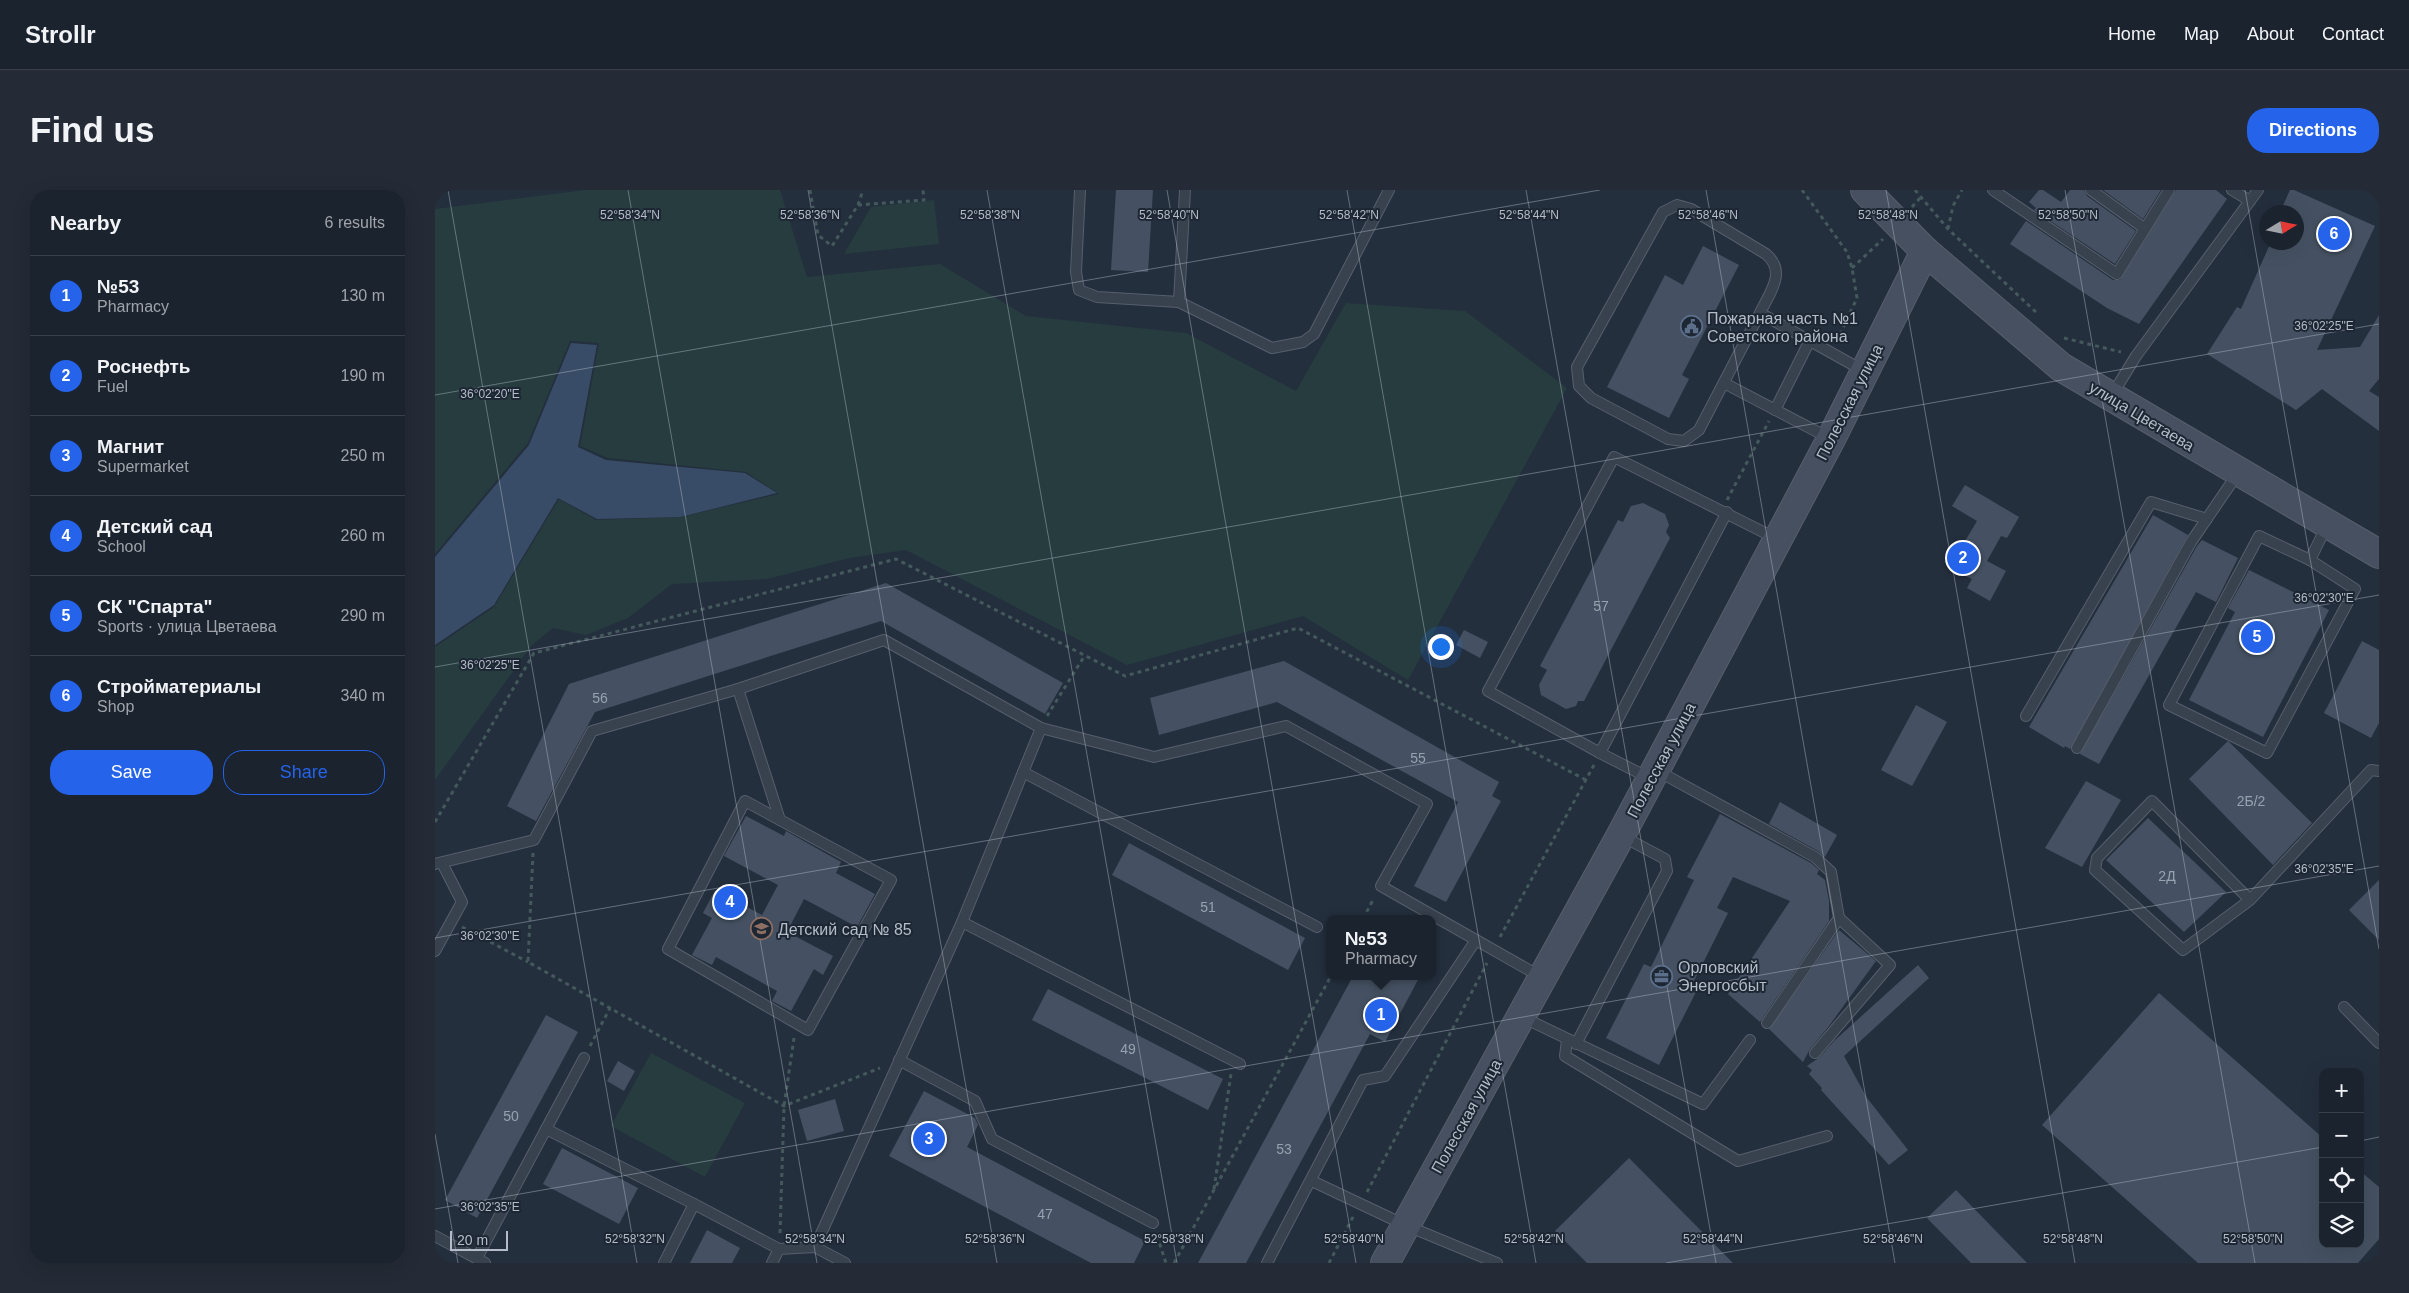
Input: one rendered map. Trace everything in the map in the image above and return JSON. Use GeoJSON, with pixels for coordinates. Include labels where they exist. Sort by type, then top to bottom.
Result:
{"type":"FeatureCollection","features":[{"type":"Feature","properties":{"kind":"street","name":"улица Цветаева"},"geometry":{"type":"LineString","coordinates":[[1865,190],[1925,252],[2061,367],[2238,473],[2379,554]]}},
{"type":"Feature","properties":{"kind":"street","name":"Полесская улица"},"geometry":{"type":"LineString","coordinates":[[1385,1263],[1621,835],[1831,439],[1925,252]]}},
{"type":"Feature","properties":{"kind":"lane"},"geometry":{"type":"LineString","coordinates":[[1080,190],[1076,272],[1079,290],[1097,297],[1179,302],[1271,348],[1303,342],[1314,334],[1389,190]]}},
{"type":"Feature","properties":{"kind":"lane"},"geometry":{"type":"LineString","coordinates":[[1179,302],[1185,190]]}},
{"type":"Feature","properties":{"kind":"lane"},"geometry":{"type":"LineString","coordinates":[[1993,190],[2117,274],[2169,190]]}},
{"type":"Feature","properties":{"kind":"lane"},"geometry":{"type":"LineString","coordinates":[[2091,190],[2144,228]]}},
{"type":"Feature","properties":{"kind":"lane"},"geometry":{"type":"LineString","coordinates":[[2231,190],[2250,200]]}},
{"type":"Feature","properties":{"kind":"lane"},"geometry":{"type":"LineString","coordinates":[[2110,397],[2136,356],[2258,190]]}},
{"type":"Feature","properties":{"kind":"lane"},"geometry":{"type":"LineString","coordinates":[[1677,205],[1691,210],[1766,254],[1775,262],[1777,275],[1760,313],[1699,430],[1684,442],[1668,439],[1591,398],[1579,386],[1577,367],[1663,212],[1677,205]]}},
{"type":"Feature","properties":{"kind":"lane"},"geometry":{"type":"LineString","coordinates":[[1760,313],[1865,372]]}},
{"type":"Feature","properties":{"kind":"lane"},"geometry":{"type":"LineString","coordinates":[[1775,410],[1809,342]]}},
{"type":"Feature","properties":{"kind":"lane"},"geometry":{"type":"LineString","coordinates":[[1724,383],[1831,439]]}},
{"type":"Feature","properties":{"kind":"lane"},"geometry":{"type":"LineString","coordinates":[[1778,540],[1614,457],[1488,691],[1600,753],[1653,774],[1815,857],[1831,872],[1839,918],[1890,966],[1815,1053]]}},
{"type":"Feature","properties":{"kind":"lane"},"geometry":{"type":"LineString","coordinates":[[2077,748],[2191,542],[2238,473]]}},
{"type":"Feature","properties":{"kind":"lane"},"geometry":{"type":"LineString","coordinates":[[2026,716],[2151,502],[2207,519]]}},
{"type":"Feature","properties":{"kind":"lane"},"geometry":{"type":"LineString","coordinates":[[1600,753],[1724,511]]}},
{"type":"Feature","properties":{"kind":"lane"},"geometry":{"type":"LineString","coordinates":[[2310,560],[2327,524]]}},
{"type":"Feature","properties":{"kind":"lane"},"geometry":{"type":"LineString","coordinates":[[2259,536],[2310,560],[2355,589],[2267,753],[2169,705],[2259,536]]}},
{"type":"Feature","properties":{"kind":"lane"},"geometry":{"type":"LineString","coordinates":[[435,951],[462,902],[439,863],[534,840],[592,731],[738,688],[884,640],[1041,728],[1154,757],[1286,726],[1427,804],[1381,886],[1432,915]]}},
{"type":"Feature","properties":{"kind":"lane"},"geometry":{"type":"LineString","coordinates":[[738,688],[780,820]]}},
{"type":"Feature","properties":{"kind":"lane"},"geometry":{"type":"LineString","coordinates":[[815,1247],[962,922],[1041,728]]}},
{"type":"Feature","properties":{"kind":"lane"},"geometry":{"type":"LineString","coordinates":[[2250,900],[2152,801],[2097,858],[2095,870],[2183,950],[2250,900],[2371,770],[2379,770]]}},
{"type":"Feature","properties":{"kind":"lane"},"geometry":{"type":"LineString","coordinates":[[1023,772],[1317,927]]}},
{"type":"Feature","properties":{"kind":"lane"},"geometry":{"type":"LineString","coordinates":[[745,801],[891,880],[808,1030],[797,1024],[668,949],[745,801]]}},
{"type":"Feature","properties":{"kind":"lane"},"geometry":{"type":"LineString","coordinates":[[1621,835],[1665,859],[1667,871],[1571,1042],[1565,1056],[1739,1162],[1827,1136]]}},
{"type":"Feature","properties":{"kind":"lane"},"geometry":{"type":"LineString","coordinates":[[1436,917],[1542,978]]}},
{"type":"Feature","properties":{"kind":"lane"},"geometry":{"type":"LineString","coordinates":[[1767,1023],[1839,918]]}},
{"type":"Feature","properties":{"kind":"lane"},"geometry":{"type":"LineString","coordinates":[[962,922],[1236,1062]]}},
{"type":"Feature","properties":{"kind":"lane"},"geometry":{"type":"LineString","coordinates":[[1267,1263],[1312,1181],[1363,1080],[1385,1076],[1476,940]]}},
{"type":"Feature","properties":{"kind":"lane"},"geometry":{"type":"LineString","coordinates":[[2344,1007],[2379,1043]]}},
{"type":"Feature","properties":{"kind":"lane"},"geometry":{"type":"LineString","coordinates":[[1521,1017],[1703,1104],[1751,1040]]}},
{"type":"Feature","properties":{"kind":"lane"},"geometry":{"type":"LineString","coordinates":[[435,1236],[481,1261],[546,1129],[584,1058]]}},
{"type":"Feature","properties":{"kind":"lane"},"geometry":{"type":"LineString","coordinates":[[899,1060],[975,1101],[992,1139],[1153,1223]]}},
{"type":"Feature","properties":{"kind":"lane"},"geometry":{"type":"LineString","coordinates":[[546,1129],[779,1249],[815,1247],[845,1263]]}},
{"type":"Feature","properties":{"kind":"lane"},"geometry":{"type":"LineString","coordinates":[[1312,1181],[1478,1259],[1497,1263]]}},
{"type":"Feature","properties":{"kind":"lane"},"geometry":{"type":"LineString","coordinates":[[664,1263],[694,1204]]}},
{"type":"Feature","properties":{"kind":"lane"},"geometry":{"type":"LineString","coordinates":[[772,1263],[779,1249]]}},
{"type":"Feature","properties":{"kind":"path"},"geometry":{"type":"LineString","coordinates":[[810,190],[818,235],[833,246],[858,205],[863,190]]}},
{"type":"Feature","properties":{"kind":"path"},"geometry":{"type":"LineString","coordinates":[[858,205],[924,200],[923,190]]}},
{"type":"Feature","properties":{"kind":"path"},"geometry":{"type":"LineString","coordinates":[[1802,190],[1847,252],[1852,268],[1857,298],[1831,354]]}},
{"type":"Feature","properties":{"kind":"path"},"geometry":{"type":"LineString","coordinates":[[1915,190],[1948,229],[2041,318]]}},
{"type":"Feature","properties":{"kind":"path"},"geometry":{"type":"LineString","coordinates":[[1948,229],[1953,206],[1962,190]]}},
{"type":"Feature","properties":{"kind":"path"},"geometry":{"type":"LineString","coordinates":[[2063,338],[2136,356]]}},
{"type":"Feature","properties":{"kind":"path"},"geometry":{"type":"LineString","coordinates":[[1724,511],[1775,410]]}},
{"type":"Feature","properties":{"kind":"path"},"geometry":{"type":"LineString","coordinates":[[435,822],[534,653],[896,558],[1125,676],[1298,628],[1586,780]]}},
{"type":"Feature","properties":{"kind":"path"},"geometry":{"type":"LineString","coordinates":[[1041,728],[1085,655]]}},
{"type":"Feature","properties":{"kind":"path"},"geometry":{"type":"LineString","coordinates":[[1329,1263],[1600,753]]}},
{"type":"Feature","properties":{"kind":"path"},"geometry":{"type":"LineString","coordinates":[[528,962],[534,840]]}},
{"type":"Feature","properties":{"kind":"path"},"geometry":{"type":"LineString","coordinates":[[1365,915],[1381,886]]}},
{"type":"Feature","properties":{"kind":"path"},"geometry":{"type":"LineString","coordinates":[[451,922],[528,962],[784,1106]]}},
{"type":"Feature","properties":{"kind":"path"},"geometry":{"type":"LineString","coordinates":[[1174,1263],[1329,980]]}},
{"type":"Feature","properties":{"kind":"path"},"geometry":{"type":"LineString","coordinates":[[584,1058],[610,1008]]}},
{"type":"Feature","properties":{"kind":"path"},"geometry":{"type":"LineString","coordinates":[[779,1249],[784,1106],[797,1024]]}},
{"type":"Feature","properties":{"kind":"path"},"geometry":{"type":"LineString","coordinates":[[784,1106],[899,1060]]}},
{"type":"Feature","properties":{"kind":"path"},"geometry":{"type":"LineString","coordinates":[[1213,1192],[1236,1062]]}},
{"type":"Feature","properties":{"kind":"path"},"geometry":{"type":"LineString","coordinates":[[1153,1223],[1166,1263]]}},
{"type":"Feature","properties":{"kind":"green space"},"geometry":{"type":"Polygon","coordinates":[[[585,190],[780,190],[807,277],[940,264],[1026,316],[1186,333],[1296,391],[1346,303],[1465,311],[1567,388],[1408,680],[1303,616],[1127,665],[906,550],[850,558],[767,579],[672,584],[628,618],[586,635],[553,628],[532,645],[435,780],[435,647],[494,607],[559,499],[596,520],[680,517],[779,494],[746,472],[608,458],[580,446],[599,343],[570,341],[528,443],[435,554],[435,209],[585,190]]]}},
{"type":"Feature","properties":{"kind":"green space"},"geometry":{"type":"Polygon","coordinates":[[[934,200],[939,244],[844,254],[871,207],[934,200]]]}},
{"type":"Feature","properties":{"kind":"green space"},"geometry":{"type":"Polygon","coordinates":[[[651,1053],[745,1103],[705,1177],[611,1126],[651,1053]]]}},
{"type":"Feature","properties":{"kind":"water"},"geometry":{"type":"Polygon","coordinates":[[[571,343],[597,345],[578,447],[606,460],[745,473],[777,493],[680,517],[597,519],[558,498],[494,605],[435,645],[435,557],[529,445],[571,343]]]}},
{"type":"Feature","properties":{"kind":"building"},"geometry":{"type":"Polygon","coordinates":[[[1116,190],[1153,190],[1148,272],[1111,270],[1116,190]]]}},
{"type":"Feature","properties":{"kind":"building"},"geometry":{"type":"Polygon","coordinates":[[[2039,190],[2043,190],[2061,202],[2070,190],[2084,190],[2087,196],[2136,231],[2115,264],[2034,210],[2036,208],[2029,202],[2039,190]]]}},
{"type":"Feature","properties":{"kind":"building"},"geometry":{"type":"Polygon","coordinates":[[[2103,190],[2161,190],[2143,219],[2103,190]]]}},
{"type":"Feature","properties":{"kind":"building"},"geometry":{"type":"Polygon","coordinates":[[[2176,190],[2216,190],[2227,199],[2139,324],[2107,308],[2010,244],[2026,221],[2113,280],[2120,280],[2176,190]]]}},
{"type":"Feature","properties":{"kind":"building"},"geometry":{"type":"Polygon","coordinates":[[[2290,190],[2294,190],[2375,226],[2317,350],[2360,347],[2379,315],[2379,379],[2369,391],[2379,397],[2379,431],[2322,389],[2296,410],[2207,354],[2237,307],[2241,309],[2267,250],[2304,250],[2304,205],[2283,205],[2290,190]]]}},
{"type":"Feature","properties":{"kind":"building"},"geometry":{"type":"Polygon","coordinates":[[[1703,246],[1739,265],[1682,375],[1689,379],[1669,418],[1607,387],[1665,275],[1683,285],[1703,246]]]}},
{"type":"Feature","properties":{"kind":"building"},"geometry":{"type":"Polygon","coordinates":[[[1965,485],[2019,517],[2007,538],[2001,536],[1987,561],[2006,571],[1990,601],[1967,588],[1972,579],[1949,568],[1977,521],[1952,506],[1965,485]]]}},
{"type":"Feature","properties":{"kind":"building"},"geometry":{"type":"Polygon","coordinates":[[[1643,503],[1665,514],[1669,525],[1666,532],[1670,538],[1584,701],[1578,701],[1576,706],[1566,709],[1541,695],[1539,685],[1547,670],[1540,666],[1618,520],[1623,522],[1631,506],[1643,503]]]}},
{"type":"Feature","properties":{"kind":"building"},"geometry":{"type":"Polygon","coordinates":[[[2153,515],[2188,535],[2070,749],[2065,746],[2064,748],[2029,727],[2153,515]]]}},
{"type":"Feature","properties":{"kind":"building"},"geometry":{"type":"Polygon","coordinates":[[[2202,540],[2238,558],[2216,602],[2196,592],[2099,764],[2080,754],[2202,540]]]}},
{"type":"Feature","properties":{"kind":"building"},"geometry":{"type":"Polygon","coordinates":[[[2249,570],[2329,610],[2263,737],[2189,700],[2235,612],[2228,608],[2249,570]]]}},
{"type":"Feature","properties":{"kind":"building"},"geometry":{"type":"Polygon","coordinates":[[[886,583],[1063,683],[1045,714],[881,621],[595,712],[536,821],[507,806],[569,684],[886,583]]]}},
{"type":"Feature","properties":{"kind":"building"},"geometry":{"type":"Polygon","coordinates":[[[1464,630],[1488,642],[1480,658],[1456,645],[1464,630]]]}},
{"type":"Feature","properties":{"kind":"building"},"geometry":{"type":"Polygon","coordinates":[[[2362,641],[2379,650],[2379,723],[2371,738],[2324,713],[2362,641]]]}},
{"type":"Feature","properties":{"kind":"building"},"geometry":{"type":"Polygon","coordinates":[[[1284,661],[1499,782],[1492,796],[1501,801],[1446,902],[1414,886],[1458,802],[1277,702],[1159,735],[1150,698],[1284,661]]]}},
{"type":"Feature","properties":{"kind":"building"},"geometry":{"type":"Polygon","coordinates":[[[1916,705],[1947,722],[1912,786],[1881,770],[1916,705]]]}},
{"type":"Feature","properties":{"kind":"building"},"geometry":{"type":"Polygon","coordinates":[[[2228,741],[2312,823],[2273,865],[2189,779],[2228,741]]]}},
{"type":"Feature","properties":{"kind":"building"},"geometry":{"type":"Polygon","coordinates":[[[2086,781],[2121,800],[2082,867],[2045,848],[2086,781]]]}},
{"type":"Feature","properties":{"kind":"building"},"geometry":{"type":"Polygon","coordinates":[[[1780,802],[1837,835],[1825,857],[1818,851],[1769,824],[1780,802]]]}},
{"type":"Feature","properties":{"kind":"building"},"geometry":{"type":"Polygon","coordinates":[[[1720,814],[1811,863],[1819,870],[1817,874],[1825,880],[1829,901],[1829,921],[1760,1022],[1728,994],[1790,901],[1733,877],[1717,908],[1728,913],[1690,989],[1696,992],[1659,1065],[1606,1038],[1644,964],[1651,967],[1694,880],[1687,877],[1720,814]]]}},
{"type":"Feature","properties":{"kind":"building"},"geometry":{"type":"Polygon","coordinates":[[[746,816],[784,836],[786,831],[841,862],[836,873],[875,894],[857,927],[804,899],[787,932],[833,956],[823,975],[814,969],[791,1011],[772,1001],[777,991],[716,957],[712,965],[692,955],[712,918],[703,913],[715,890],[762,915],[778,885],[724,856],[746,816]]]}},
{"type":"Feature","properties":{"kind":"building"},"geometry":{"type":"Polygon","coordinates":[[[2148,818],[2226,892],[2184,932],[2106,860],[2148,818]]]}},
{"type":"Feature","properties":{"kind":"building"},"geometry":{"type":"Polygon","coordinates":[[[1129,843],[1305,938],[1288,970],[1112,875],[1129,843]]]}},
{"type":"Feature","properties":{"kind":"building"},"geometry":{"type":"Polygon","coordinates":[[[2379,880],[2379,940],[2349,910],[2379,880]]]}},
{"type":"Feature","properties":{"kind":"building"},"geometry":{"type":"Polygon","coordinates":[[[1839,930],[1876,961],[1810,1049],[1803,1062],[1769,1029],[1839,930]]]}},
{"type":"Feature","properties":{"kind":"building"},"geometry":{"type":"Polygon","coordinates":[[[1918,965],[1929,978],[1844,1056],[1867,1098],[1908,1150],[1889,1165],[1821,1090],[1822,1088],[1809,1074],[1812,1070],[1807,1066],[1820,1057],[1834,1041],[1918,965]]]}},
{"type":"Feature","properties":{"kind":"building"},"geometry":{"type":"Polygon","coordinates":[[[1351,980],[1418,980],[1385,1042],[1370,1034],[1246,1263],[1198,1263],[1351,980]]]}},
{"type":"Feature","properties":{"kind":"building"},"geometry":{"type":"Polygon","coordinates":[[[1048,989],[1223,1079],[1208,1110],[1032,1020],[1048,989]]]}},
{"type":"Feature","properties":{"kind":"building"},"geometry":{"type":"Polygon","coordinates":[[[2159,993],[2319,1134],[2319,1248],[2364,1248],[2364,1174],[2379,1187],[2379,1239],[2358,1263],[2198,1263],[2042,1125],[2159,993]]]}},
{"type":"Feature","properties":{"kind":"building"},"geometry":{"type":"Polygon","coordinates":[[[546,1015],[578,1032],[477,1218],[445,1200],[546,1015]]]}},
{"type":"Feature","properties":{"kind":"building"},"geometry":{"type":"Polygon","coordinates":[[[618,1061],[635,1071],[624,1091],[607,1081],[618,1061]]]}},
{"type":"Feature","properties":{"kind":"building"},"geometry":{"type":"Polygon","coordinates":[[[924,1091],[975,1118],[978,1125],[967,1147],[1145,1241],[1134,1263],[1091,1263],[889,1156],[924,1091]]]}},
{"type":"Feature","properties":{"kind":"building"},"geometry":{"type":"Polygon","coordinates":[[[835,1099],[844,1131],[807,1141],[798,1110],[835,1099]]]}},
{"type":"Feature","properties":{"kind":"building"},"geometry":{"type":"Polygon","coordinates":[[[562,1148],[638,1188],[619,1224],[543,1184],[562,1148]]]}},
{"type":"Feature","properties":{"kind":"building"},"geometry":{"type":"Polygon","coordinates":[[[1629,1158],[1733,1263],[1587,1263],[1555,1231],[1629,1158]]]}},
{"type":"Feature","properties":{"kind":"building"},"geometry":{"type":"Polygon","coordinates":[[[1956,1190],[2027,1263],[1971,1263],[1927,1218],[1956,1190]]]}},
{"type":"Feature","properties":{"kind":"building"},"geometry":{"type":"Polygon","coordinates":[[[707,1230],[740,1248],[732,1263],[690,1263],[707,1230]]]}},
{"type":"Feature","properties":{"kind":"place","name":"Стройматериалы"},"geometry":{"type":"Point","coordinates":[2334,234]}},
{"type":"Feature","properties":{"kind":"place","name":"Пожарная часть №1 Советского района"},"geometry":{"type":"Point","coordinates":[1691,327]}},
{"type":"Feature","properties":{"kind":"place","name":"Роснефть"},"geometry":{"type":"Point","coordinates":[1963,558]}},
{"type":"Feature","properties":{"kind":"place","name":"СК \"Спарта\""},"geometry":{"type":"Point","coordinates":[2257,637]}},
{"type":"Feature","properties":{"kind":"place","name":"Детский сад"},"geometry":{"type":"Point","coordinates":[730,902]}},
{"type":"Feature","properties":{"kind":"place","name":"Детский сад № 85"},"geometry":{"type":"Point","coordinates":[762,929]}},
{"type":"Feature","properties":{"kind":"place","name":"Орловский Энергосбыт"},"geometry":{"type":"Point","coordinates":[1662,976]}},
{"type":"Feature","properties":{"kind":"place","name":"№53"},"geometry":{"type":"Point","coordinates":[1381,1015]}},
{"type":"Feature","properties":{"kind":"place","name":"Магнит"},"geometry":{"type":"Point","coordinates":[929,1139]}}]}
